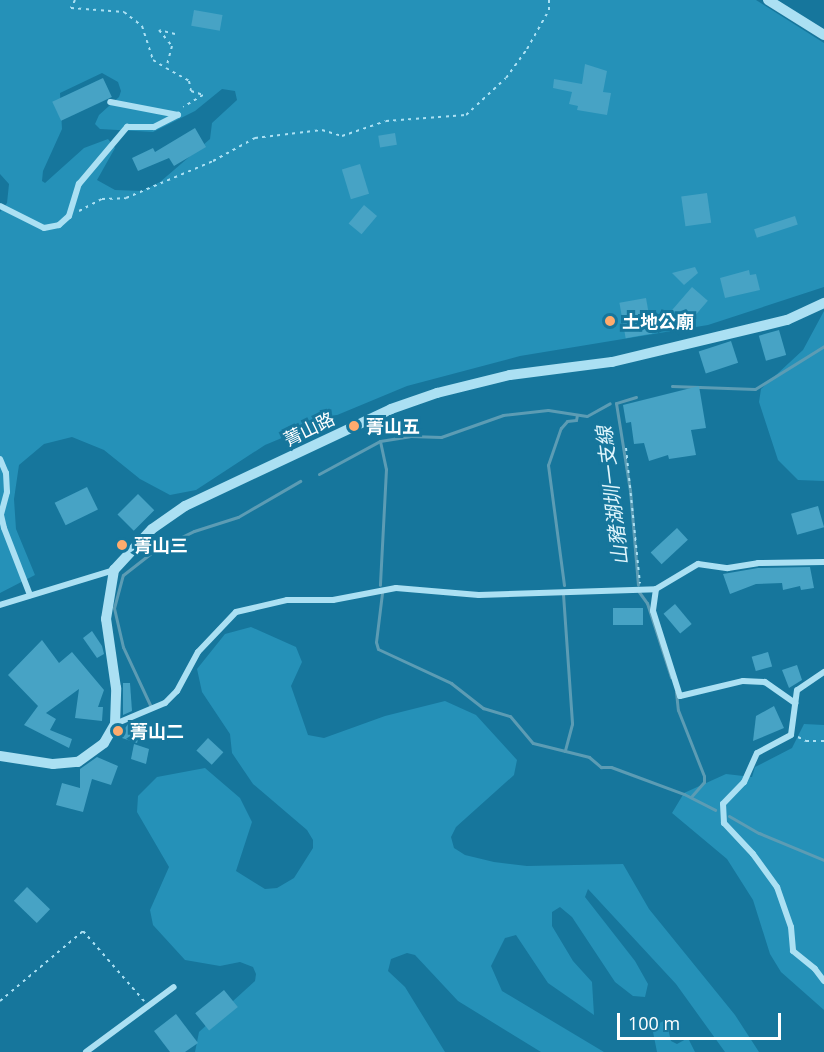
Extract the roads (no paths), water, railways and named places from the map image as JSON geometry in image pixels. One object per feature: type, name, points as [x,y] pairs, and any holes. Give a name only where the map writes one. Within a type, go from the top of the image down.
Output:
[{"type":"street","points":[[768,0],[824,35]]},
{"type":"street","points":[[0,206],[44,228],[59,225],[69,216],[79,184],[128,127],[154,126],[178,115],[110,102]]},
{"type":"street","name":"菁山路","points":[[114,570],[153,529],[185,506],[391,409],[510,375],[612,362],[787,320],[824,303]]},
{"type":"street","points":[[0,459],[6,473],[7,492],[1,515],[30,595]]},
{"type":"street","points":[[115,724],[165,703],[189,673],[198,652],[236,612],[287,600],[333,600],[396,588],[479,595],[656,589],[698,564],[728,568],[758,563],[824,562]]},
{"type":"street","points":[[0,607],[30,595],[114,570],[106,619],[116,688],[115,724],[104,743],[78,762],[53,764],[0,756]]},
{"type":"street","points":[[656,589],[653,611],[680,696],[743,681],[765,682],[795,703]]},
{"type":"street","points":[[824,672],[797,690],[792,734],[757,753],[744,782],[723,804],[724,823],[753,854],[777,887],[791,927],[793,951],[815,969],[824,981]]},
{"type":"street","points":[[86,1052],[147,1004],[174,987]]},
{"type":"waterway","points":[[672,386],[755,389],[824,346]]},
{"type":"waterway","name":"山豬湖圳一支線","points":[[636,397],[616,403],[630,490],[638,585]]},
{"type":"waterway","points":[[319,474],[380,441],[410,436],[441,437],[503,415],[548,410],[587,416],[610,403]]},
{"type":"waterway","points":[[564,585],[548,465],[561,428],[567,421],[576,420],[577,415]]},
{"type":"waterway","points":[[380,441],[386,469],[380,585]]},
{"type":"waterway","points":[[151,707],[123,647],[114,608],[123,575],[155,550],[194,531],[238,517],[300,481]]},
{"type":"waterway","points":[[639,592],[647,603],[671,677]]},
{"type":"waterway","points":[[382,593],[376,642],[378,649],[451,683],[483,708],[510,716],[533,743],[589,757],[601,767],[611,767],[684,794],[715,810]]},
{"type":"waterway","points":[[563,594],[572,724],[565,751]]},
{"type":"waterway","points":[[676,692],[678,710],[704,776],[704,782],[691,797]]},
{"type":"waterway","points":[[729,816],[759,833],[824,860]]},
{"type":"place","name":"土地公廟","points":[[610,321]]},
{"type":"place","name":"菁山五","points":[[354,426]]},
{"type":"place","name":"菁山三","points":[[122,545]]},
{"type":"place","name":"菁山二","points":[[118,731]]}]
